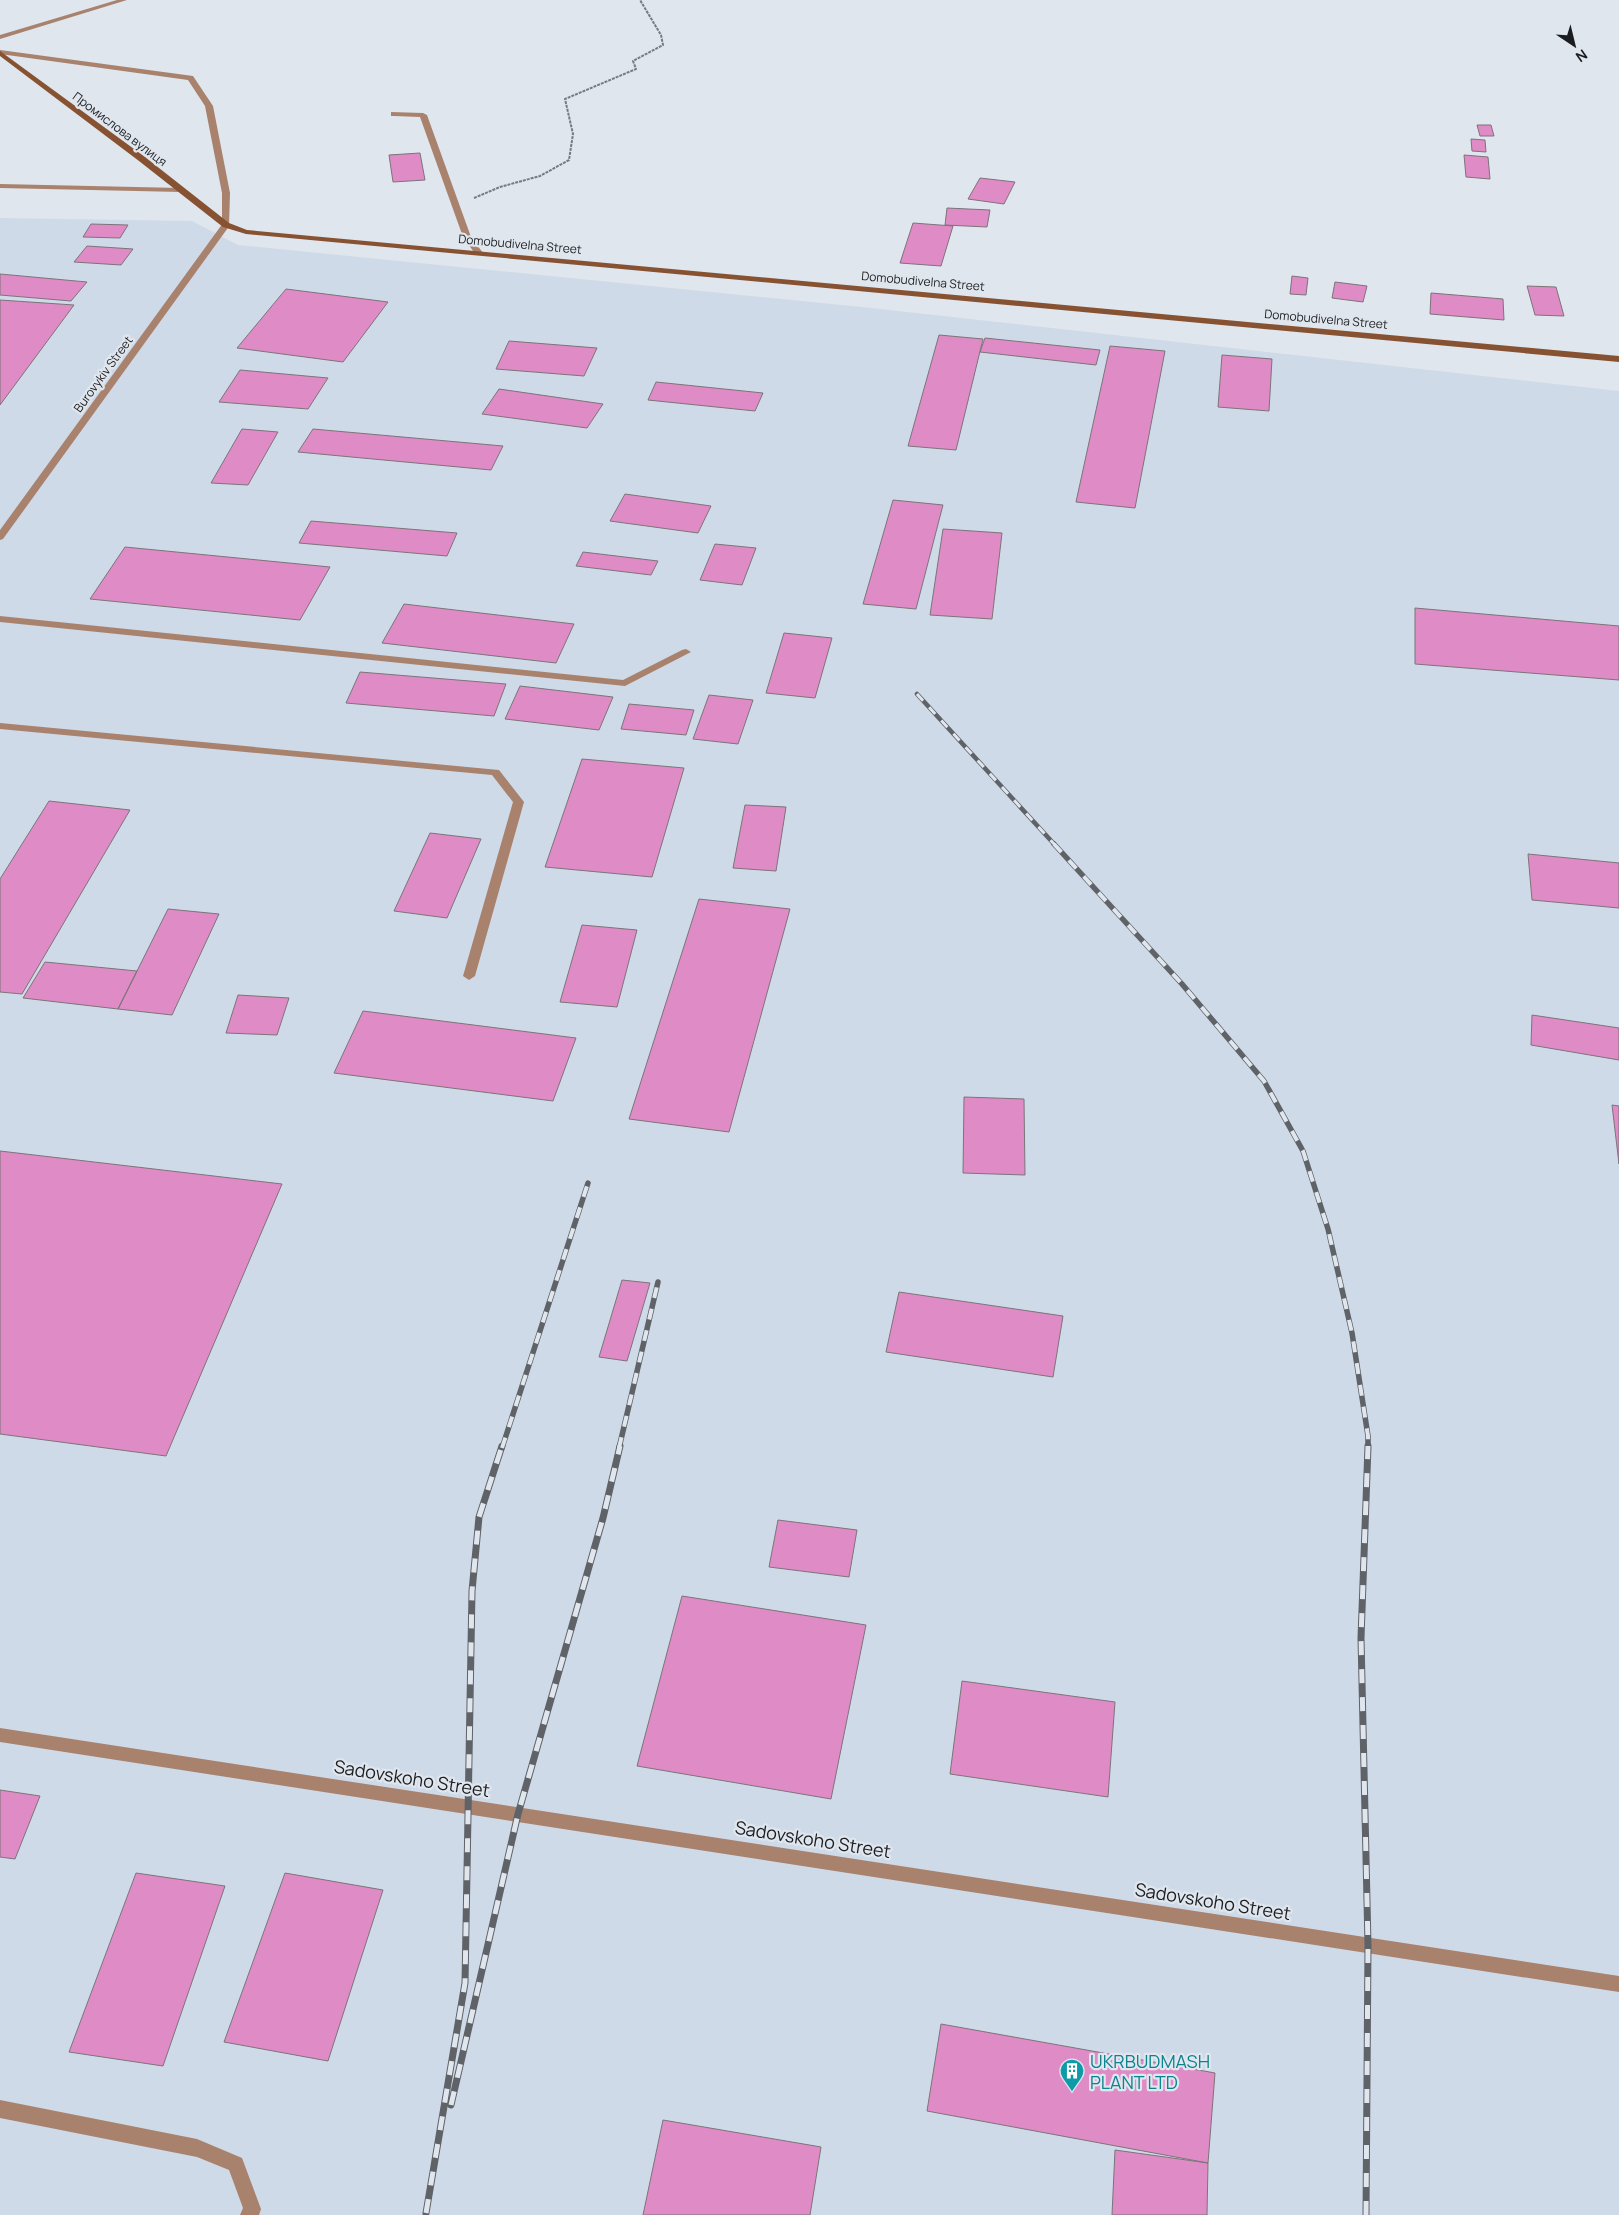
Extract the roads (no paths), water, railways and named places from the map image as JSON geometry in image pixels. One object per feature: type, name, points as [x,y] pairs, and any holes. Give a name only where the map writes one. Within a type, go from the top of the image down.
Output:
[{"type":"street","points":[[0,37],[124,0]]},
{"type":"street","points":[[0,52],[190,78],[209,106],[226,193],[226,225]]},
{"type":"street","name":"Промислова вулиця","points":[[0,52],[226,225]]},
{"type":"street","points":[[394,114],[423,115],[467,237],[479,253]]},
{"type":"street","points":[[0,186],[181,190]]},
{"type":"street","name":"Domobudivelna Street","points":[[226,225],[246,232],[279,236],[1619,358]]},
{"type":"street","name":"Burovykiv Street","points":[[0,536],[226,225]]},
{"type":"street","points":[[0,619],[625,683],[686,652]]},
{"type":"street","points":[[0,726],[495,772],[518,802],[469,976]]},
{"type":"street","name":"Sadovskoho Street","points":[[0,1735],[1619,1984]]},
{"type":"street","points":[[0,2109],[197,2148],[236,2164],[252,2208],[250,2215]]},
{"type":"railway","points":[[917,694],[1055,845]]},
{"type":"railway","points":[[1054,844],[1182,984],[1264,1081],[1303,1151],[1328,1229],[1352,1333],[1368,1446]]},
{"type":"railway","points":[[502,1448],[588,1183]]},
{"type":"railway","points":[[619,1448],[658,1282]]},
{"type":"railway","points":[[426,2213],[465,1983],[472,1591],[479,1517],[502,1446]]},
{"type":"railway","points":[[451,2105],[518,1814],[603,1518],[620,1446]]},
{"type":"railway","points":[[1366,2215],[1368,1945],[1361,1638],[1368,1446]]},
{"type":"place","name":"UKRBUDMASH PLANT LTD","points":[[1072,2092]]}]
